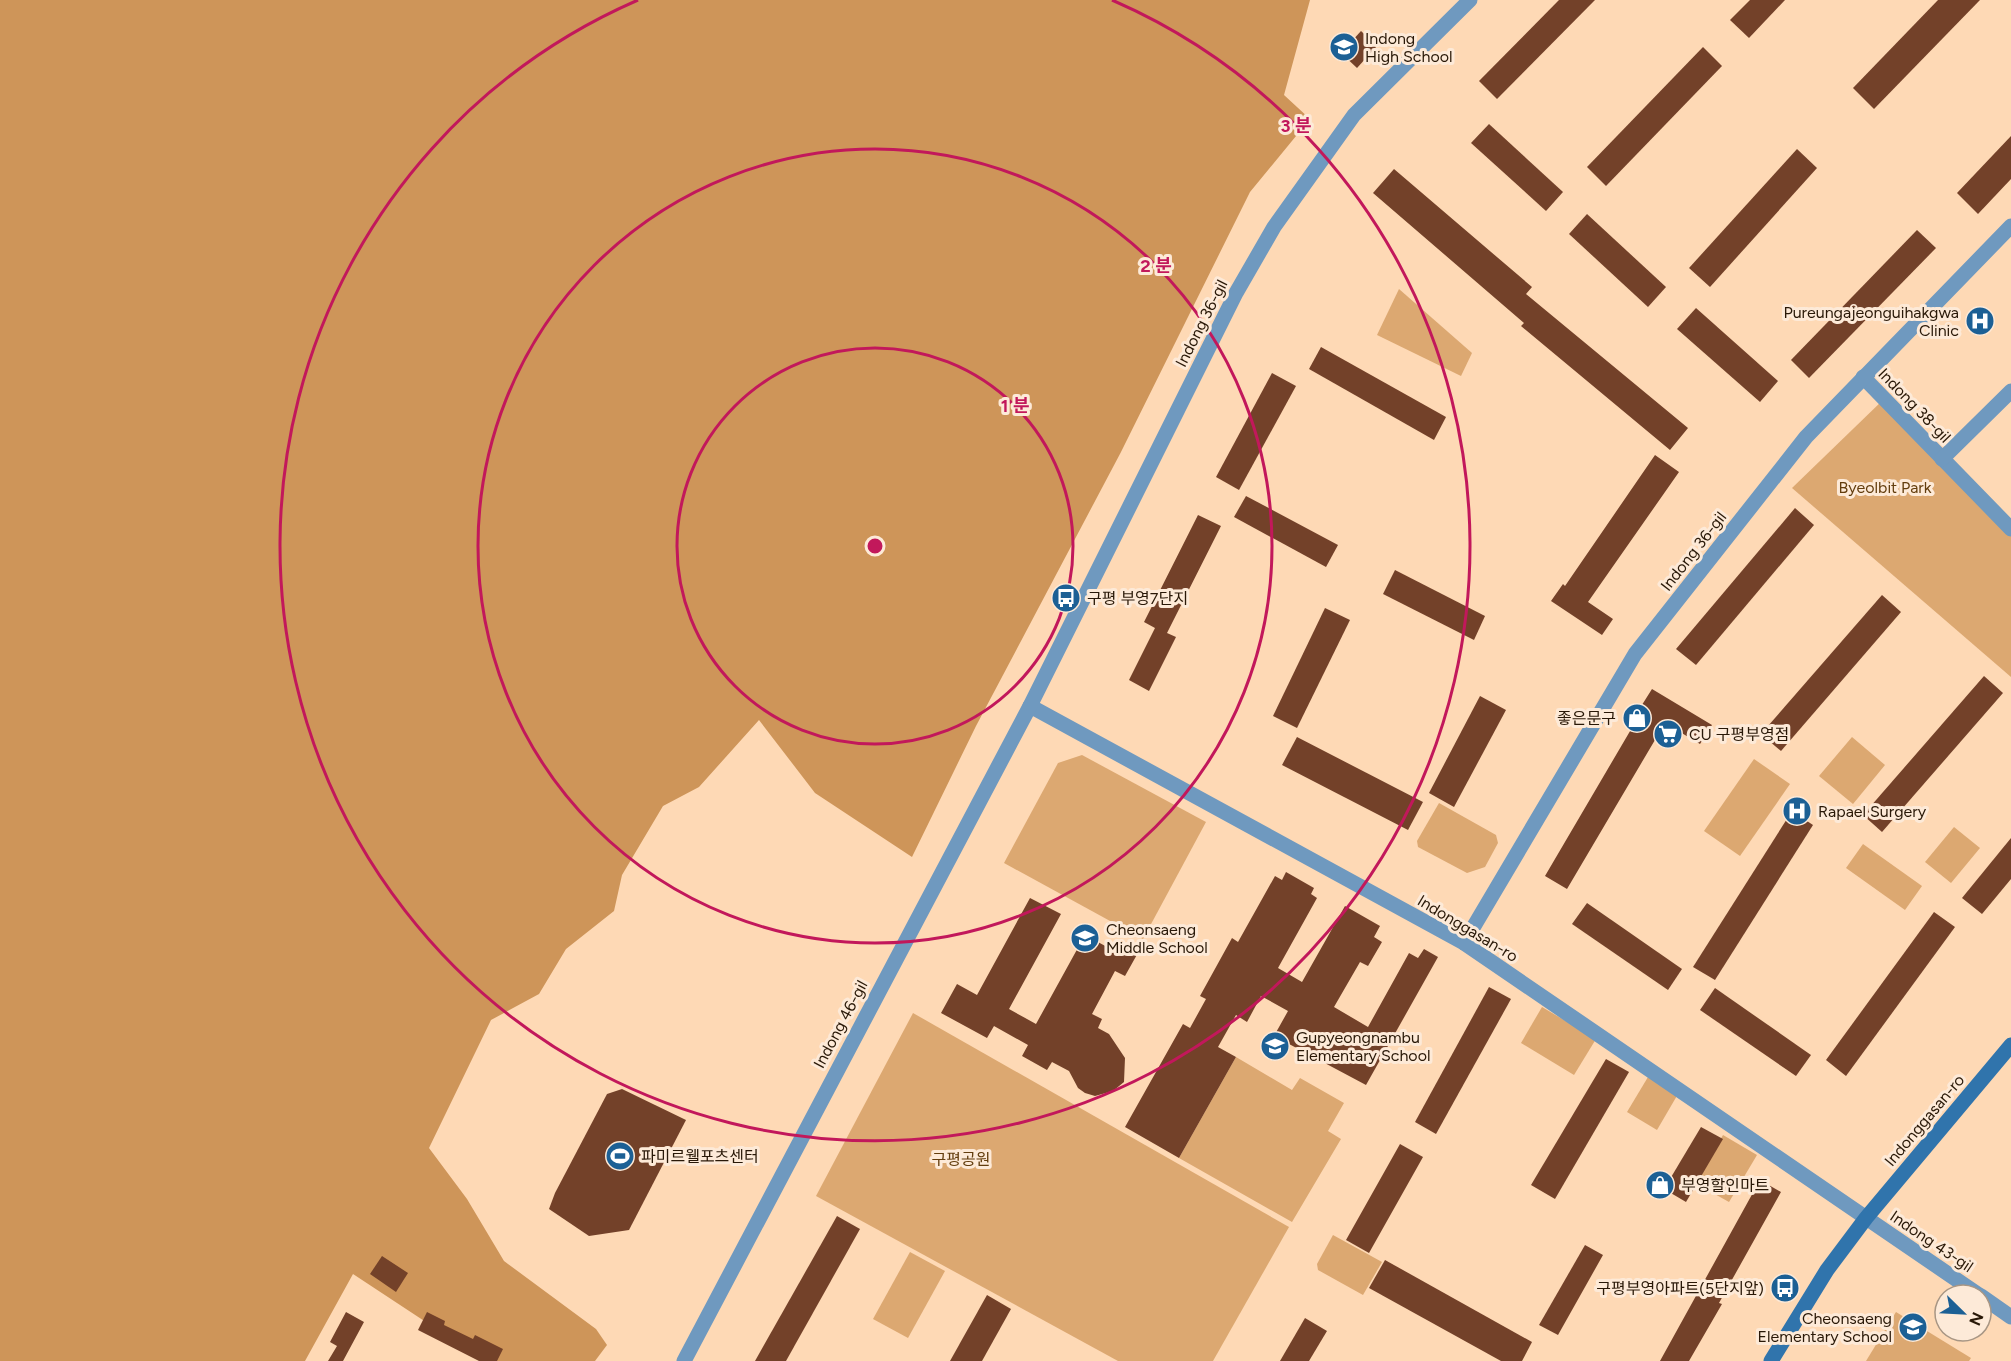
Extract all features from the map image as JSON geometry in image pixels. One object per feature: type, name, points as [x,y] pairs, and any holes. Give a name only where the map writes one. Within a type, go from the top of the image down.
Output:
[{"type":"main road","name":"Indonggasan-ro","points":[[1771,1361],[1827,1270],[1866,1218],[2011,1045]]},
{"type":"street","name":"Indong 36-gil","points":[[1030,706],[1199,365],[1274,227],[1354,115],[1470,0]]},
{"type":"street","name":"Indong 36-gil","points":[[1464,943],[1635,654],[1788,458],[1863,377],[2011,226]]},
{"type":"street","name":"Indong 38-gil","points":[[1863,377],[2011,529]]},
{"type":"street","name":"Indong 38-gil","points":[[1942,459],[2011,392]]},
{"type":"street","name":"Indonggasan-ro","points":[[1030,706],[1464,943],[1866,1218]]},
{"type":"street","name":"Indong 46-gil","points":[[684,1361],[1030,706]]},
{"type":"street","name":"Indong 43-gil","points":[[1866,1218],[1961,1283]]},
{"type":"street","name":"Indong 43-gil","points":[[1993,1305],[2011,1317]]},
{"type":"green space","points":[[1399,289],[1472,353],[1461,376],[1377,335]]},
{"type":"green space","name":"Byeolbit Park","points":[[1884,399],[2011,523],[2011,677],[1792,488]]},
{"type":"green space","points":[[1852,737],[1885,765],[1853,804],[1819,776]]},
{"type":"green space","points":[[1082,755],[1206,822],[1143,939],[1004,863],[1058,763]]},
{"type":"green space","points":[[1754,759],[1790,784],[1740,856],[1704,831]]},
{"type":"green space","points":[[1439,803],[1496,835],[1498,843],[1485,867],[1467,873],[1418,847],[1417,841]]},
{"type":"green space","points":[[1954,827],[1980,848],[1951,883],[1925,862]]},
{"type":"green space","points":[[1863,844],[1922,886],[1905,910],[1846,868]]},
{"type":"green space","points":[[1542,1007],[1596,1039],[1574,1075],[1521,1043]]},
{"type":"green space","name":"구평공원","points":[[913,1013],[1289,1227],[1213,1361],[1118,1361],[816,1196]]},
{"type":"green space","points":[[1236,1057],[1292,1090],[1300,1078],[1344,1103],[1328,1131],[1341,1139],[1292,1222],[1179,1158]]},
{"type":"green space","points":[[1648,1077],[1678,1094],[1657,1130],[1627,1112]]},
{"type":"green space","points":[[1723,1135],[1757,1155],[1729,1202],[1695,1183]]},
{"type":"green space","points":[[1333,1235],[1382,1262],[1363,1295],[1318,1270],[1317,1264]]},
{"type":"green space","points":[[910,1252],[945,1271],[908,1338],[873,1319]]},
{"type":"green space","points":[[1896,1312],[1933,1335],[1933,1343],[1947,1343],[1971,1358],[1969,1361],[1866,1361]]},
{"type":"shaded area","points":[[0,0],[1310,0],[1284,95],[1310,119],[1250,192],[1121,452],[976,726],[912,857],[815,793],[759,720],[699,787],[663,806],[622,875],[614,911],[566,949],[539,994],[491,1020],[429,1148],[467,1199],[504,1261],[596,1329],[607,1345],[595,1361],[485,1361],[353,1274],[305,1361],[0,1361]]},
{"type":"building","points":[[1559,0],[1595,0],[1497,99],[1479,81]]},
{"type":"building","points":[[1750,0],[1785,0],[1749,38],[1730,20]]},
{"type":"building","points":[[1938,0],[1980,0],[1874,109],[1853,88]]},
{"type":"building","points":[[1361,31],[1377,46],[1357,68],[1341,53]]},
{"type":"building","points":[[1703,47],[1722,66],[1606,186],[1587,167]]},
{"type":"building","points":[[1489,124],[1563,192],[1546,211],[1471,143]]},
{"type":"building","points":[[2011,136],[2011,179],[1978,214],[1957,193]]},
{"type":"building","points":[[1797,149],[1817,168],[1710,287],[1689,268]]},
{"type":"building","points":[[1394,169],[1532,287],[1526,294],[1688,428],[1670,450],[1521,326],[1524,323],[1373,193]]},
{"type":"building","points":[[1587,214],[1666,287],[1648,307],[1569,234]]},
{"type":"building","points":[[1917,230],[1936,248],[1809,378],[1791,360]]},
{"type":"building","points":[[1696,308],[1778,381],[1760,402],[1677,329]]},
{"type":"building","points":[[1321,347],[1446,417],[1434,440],[1309,369]]},
{"type":"building","points":[[1272,373],[1296,386],[1239,490],[1216,477]]},
{"type":"building","points":[[1655,455],[1679,472],[1588,602],[1613,619],[1602,635],[1551,601],[1563,584],[1565,586]]},
{"type":"building","points":[[1246,496],[1338,545],[1326,567],[1234,517]]},
{"type":"building","points":[[1795,508],[1814,525],[1696,665],[1676,649]]},
{"type":"building","points":[[1198,515],[1221,526],[1167,633],[1176,637],[1149,691],[1129,680],[1155,628],[1144,622]]},
{"type":"building","points":[[1395,570],[1485,616],[1474,640],[1383,594]]},
{"type":"building","points":[[1882,595],[1901,612],[1781,751],[1761,734]]},
{"type":"building","points":[[1325,608],[1350,620],[1297,728],[1273,716]]},
{"type":"building","points":[[1984,676],[2003,693],[1882,832],[1863,815]]},
{"type":"building","points":[[1652,689],[1712,725],[1700,744],[1665,723],[1567,889],[1545,876],[1643,709],[1640,708]]},
{"type":"building","points":[[1480,696],[1506,710],[1454,807],[1429,793]]},
{"type":"building","points":[[1297,737],[1423,802],[1408,830],[1282,765]]},
{"type":"building","points":[[1792,811],[1813,825],[1715,980],[1693,967]]},
{"type":"building","points":[[2011,838],[2011,879],[1982,914],[1962,898]]},
{"type":"building","points":[[1286,872],[1314,888],[1311,894],[1317,898],[1278,968],[1302,982],[1345,906],[1380,926],[1374,937],[1382,942],[1368,966],[1360,962],[1334,1007],[1368,1027],[1409,953],[1418,958],[1424,949],[1438,957],[1366,1085],[1274,1036],[1288,1011],[1261,996],[1247,1022],[1236,1015],[1218,1047],[1236,1057],[1179,1158],[1125,1127],[1183,1024],[1190,1028],[1206,999],[1200,996],[1232,938],[1238,942],[1275,876],[1282,880]]},
{"type":"building","points":[[1030,898],[1061,914],[1009,1009],[1036,1024],[1085,935],[1120,954],[1125,944],[1139,951],[1125,976],[1115,971],[1092,1014],[1102,1019],[1098,1028],[1109,1034],[1125,1058],[1124,1082],[1113,1091],[1095,1096],[1085,1093],[1078,1088],[1069,1071],[1052,1062],[1047,1070],[1022,1056],[1028,1045],[994,1026],[987,1038],[941,1013],[957,984],[977,995]]},
{"type":"building","points":[[1587,903],[1682,969],[1668,990],[1572,924]]},
{"type":"building","points":[[1934,912],[1955,927],[1846,1076],[1826,1060]]},
{"type":"building","points":[[1489,987],[1511,999],[1436,1134],[1415,1122]]},
{"type":"building","points":[[1715,988],[1811,1055],[1796,1076],[1700,1010]]},
{"type":"building","points":[[1606,1059],[1629,1072],[1555,1199],[1531,1185]]},
{"type":"building","name":"파미르웰포츠센터","points":[[622,1089],[686,1120],[629,1230],[589,1236],[549,1209],[555,1193],[607,1094]]},
{"type":"building","points":[[1701,1127],[1723,1139],[1686,1202],[1664,1189]]},
{"type":"building","points":[[1400,1144],[1423,1157],[1369,1253],[1346,1240]]},
{"type":"building","points":[[1760,1180],[1781,1192],[1719,1303],[1722,1304],[1689,1361],[1660,1361]]},
{"type":"building","points":[[837,1216],[860,1229],[786,1361],[755,1361]]},
{"type":"building","points":[[1585,1245],[1603,1255],[1558,1335],[1539,1325]]},
{"type":"building","points":[[382,1256],[408,1273],[396,1292],[370,1274]]},
{"type":"building","points":[[1385,1260],[1532,1342],[1522,1361],[1501,1361],[1369,1288]]},
{"type":"building","points":[[987,1295],[1011,1309],[982,1361],[950,1361]]},
{"type":"building","points":[[346,1312],[364,1322],[343,1361],[328,1361],[337,1346],[330,1342]]},
{"type":"building","points":[[427,1312],[445,1321],[444,1325],[473,1339],[475,1335],[503,1349],[497,1361],[479,1361],[418,1330]]},
{"type":"building","points":[[1305,1318],[1327,1331],[1309,1361],[1280,1361]]},
{"type":"place","name":"Indong High School","points":[[1344,47]]},
{"type":"place","name":"Pureungajeonguihakgwa Clinic","points":[[1980,321]]},
{"type":"place","name":"구평 부영7단지","points":[[1066,598]]},
{"type":"place","name":"좋은문구","points":[[1637,718]]},
{"type":"place","name":"CU 구평부영점","points":[[1668,734]]},
{"type":"place","name":"Rapael Surgery","points":[[1797,811]]},
{"type":"place","name":"Cheonsaeng Middle School","points":[[1085,938]]},
{"type":"place","name":"Gupyeongnambu Elementary School","points":[[1275,1046]]},
{"type":"place","name":"파미르웰포츠센터","points":[[620,1156]]},
{"type":"place","name":"부영할인마트","points":[[1660,1185]]},
{"type":"place","name":"구평부영아파트(5단지앞)","points":[[1785,1288]]},
{"type":"place","name":"Cheonsaeng Elementary School","points":[[1913,1327]]}]
